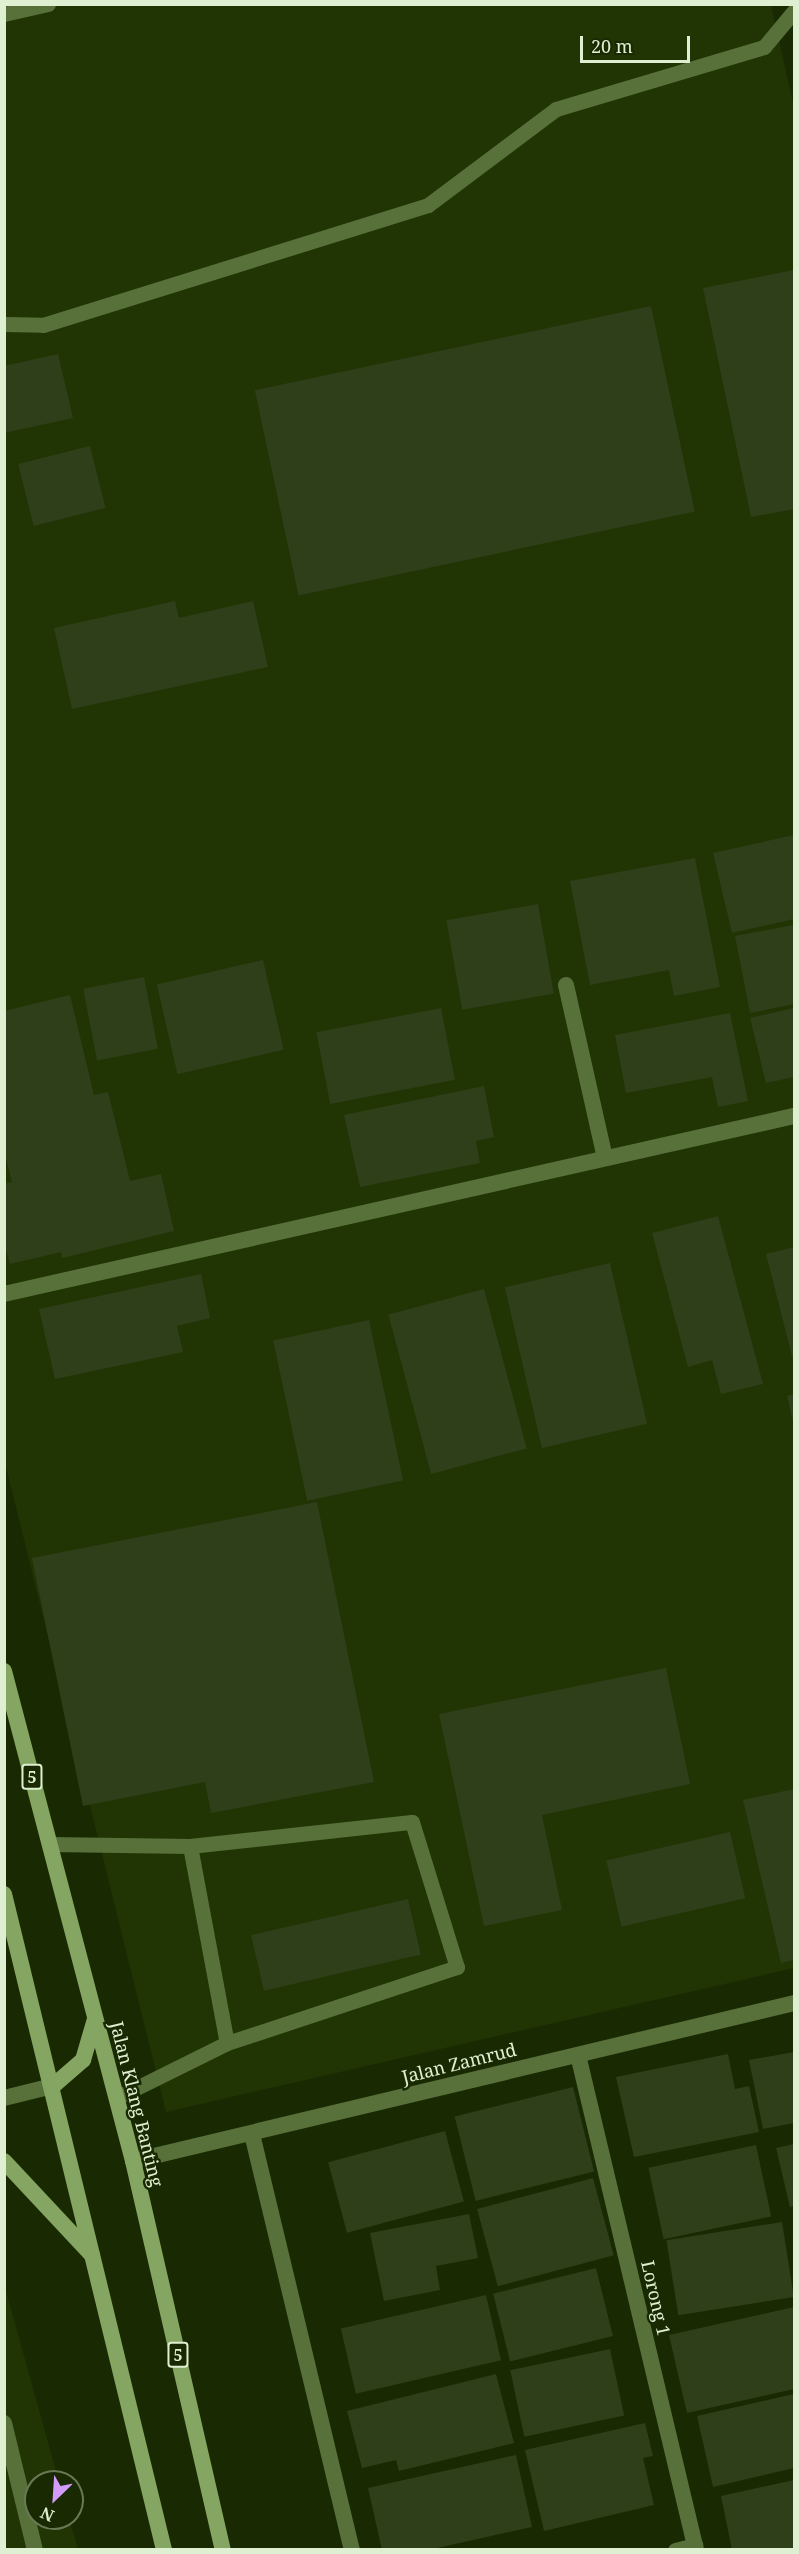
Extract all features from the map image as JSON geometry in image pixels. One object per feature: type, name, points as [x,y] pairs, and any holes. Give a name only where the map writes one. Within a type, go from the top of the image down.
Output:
[{"type":"highway","name":"Jalan Klang Banting","points":[[4,1671],[133,2161],[223,2550]]},
{"type":"highway","points":[[4,1894],[53,2086],[165,2550]]},
{"type":"highway","points":[[53,2086],[83,2060],[95,2019]]},
{"type":"highway","points":[[4,2161],[93,2256]]},
{"type":"street","points":[[566,985],[605,1158]]},
{"type":"street","points":[[4,1294],[795,1116]]},
{"type":"street","name":"Jalan Zamrud","points":[[133,2161],[795,2003]]},
{"type":"street","name":"Lorong 1","points":[[578,2055],[695,2547]]},
{"type":"street","points":[[4,2098],[53,2086]]},
{"type":"street","points":[[252,2134],[352,2550]]},
{"type":"street","points":[[4,2423],[35,2550]]},
{"type":"lane","points":[[4,14],[48,4]]},
{"type":"lane","points":[[4,324],[43,325],[428,205],[556,109],[764,47],[795,10],[793,4]]},
{"type":"lane","points":[[49,1844],[190,1846],[412,1822],[457,1967],[227,2043],[116,2098]]},
{"type":"lane","points":[[190,1846],[227,2043]]},
{"type":"lane","points":[[675,2550],[695,2547]]},
{"type":"shaded area","points":[[4,5],[771,5],[794,107],[794,1968],[166,2112],[5,1463]]},
{"type":"shaded area","points":[[4,2284],[56,2470],[24,2470],[24,2530],[72,2530],[78,2549],[5,2549]]},
{"type":"building","points":[[794,270],[794,509],[751,517],[703,288]]},
{"type":"building","points":[[651,306],[695,511],[299,596],[255,390]]},
{"type":"building","points":[[58,354],[73,418],[4,433],[4,366]]},
{"type":"building","points":[[90,446],[105,508],[34,526],[18,464]]},
{"type":"building","points":[[175,601],[179,618],[253,601],[268,667],[72,709],[54,628]]},
{"type":"building","points":[[794,835],[794,919],[732,933],[713,853]]},
{"type":"building","points":[[695,858],[720,987],[674,996],[669,970],[590,985],[570,881]]},
{"type":"building","points":[[538,904],[554,994],[462,1010],[446,920]]},
{"type":"building","points":[[794,925],[794,1004],[750,1013],[735,936]]},
{"type":"building","points":[[263,960],[284,1050],[177,1074],[157,985]]},
{"type":"building","points":[[144,977],[158,1049],[97,1060],[83,989]]},
{"type":"building","points":[[70,995],[94,1095],[108,1092],[130,1181],[161,1174],[174,1231],[62,1258],[61,1252],[10,1264],[4,1242],[4,1184],[12,1182],[4,1150],[4,1011]]},
{"type":"building","points":[[441,1008],[455,1080],[330,1104],[316,1032]]},
{"type":"building","points":[[794,1008],[794,1077],[766,1083],[750,1018]]},
{"type":"building","points":[[730,1013],[748,1101],[718,1107],[712,1077],[626,1093],[615,1035]]},
{"type":"building","points":[[484,1086],[494,1137],[476,1141],[480,1163],[360,1187],[344,1115]]},
{"type":"building","points":[[718,1216],[763,1384],[721,1394],[712,1360],[688,1367],[652,1233]]},
{"type":"building","points":[[794,1247],[794,1364],[766,1254]]},
{"type":"building","points":[[610,1263],[647,1424],[542,1448],[505,1287]]},
{"type":"building","points":[[201,1274],[210,1318],[177,1326],[183,1352],[55,1379],[39,1309]]},
{"type":"building","points":[[484,1289],[527,1448],[431,1474],[388,1315]]},
{"type":"building","points":[[369,1320],[403,1480],[307,1501],[273,1340]]},
{"type":"building","points":[[794,1394],[794,1425],[787,1396]]},
{"type":"building","points":[[317,1502],[374,1782],[211,1813],[205,1782],[83,1806],[32,1558]]},
{"type":"building","points":[[666,1668],[690,1784],[542,1815],[562,1910],[484,1926],[439,1714]]},
{"type":"building","points":[[794,1789],[794,1960],[781,1963],[743,1800]]},
{"type":"building","points":[[730,1832],[745,1898],[622,1927],[606,1861]]},
{"type":"building","points":[[408,1899],[421,1955],[264,1991],[251,1935]]},
{"type":"building","points":[[794,2052],[794,2123],[763,2129],[749,2060]]},
{"type":"building","points":[[728,2054],[735,2089],[749,2086],[759,2132],[634,2157],[616,2077]]},
{"type":"building","points":[[573,2087],[594,2171],[476,2201],[455,2117]]},
{"type":"building","points":[[445,2131],[464,2202],[347,2233],[328,2162]]},
{"type":"building","points":[[794,2144],[794,2206],[790,2207],[776,2148]]},
{"type":"building","points":[[756,2145],[771,2216],[664,2239],[648,2168]]},
{"type":"building","points":[[593,2178],[614,2255],[498,2286],[477,2209]]},
{"type":"building","points":[[469,2214],[478,2258],[436,2266],[440,2290],[384,2301],[370,2233]]},
{"type":"building","points":[[782,2222],[794,2297],[678,2315],[666,2240]]},
{"type":"building","points":[[596,2268],[613,2336],[510,2362],[493,2294]]},
{"type":"building","points":[[486,2295],[501,2360],[356,2394],[341,2329]]},
{"type":"building","points":[[794,2307],[794,2389],[687,2413],[669,2335]]},
{"type":"building","points":[[610,2349],[624,2416],[524,2437],[510,2370]]},
{"type":"building","points":[[496,2374],[514,2443],[399,2471],[396,2460],[362,2468],[347,2411]]},
{"type":"building","points":[[794,2394],[794,2468],[713,2487],[697,2416]]},
{"type":"building","points":[[645,2423],[653,2456],[643,2458],[654,2505],[544,2531],[525,2450]]},
{"type":"building","points":[[516,2455],[532,2527],[428,2550],[382,2550],[368,2488]]},
{"type":"building","points":[[794,2480],[794,2548],[732,2550],[721,2496]]}]
